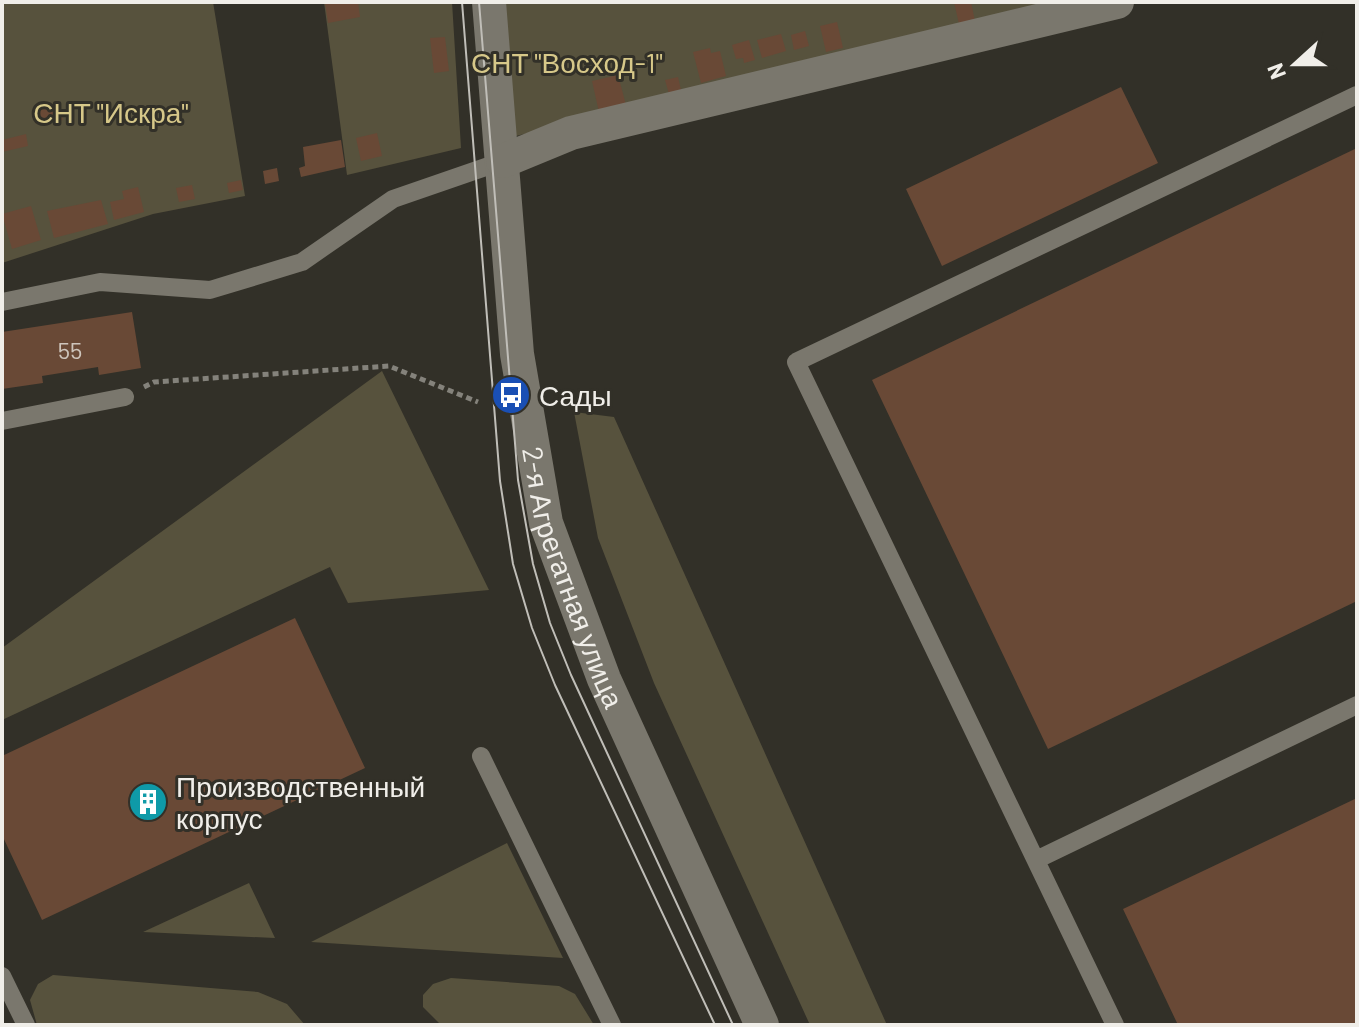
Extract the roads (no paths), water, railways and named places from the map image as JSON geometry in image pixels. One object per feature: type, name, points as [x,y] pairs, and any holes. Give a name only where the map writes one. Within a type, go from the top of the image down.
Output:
[{"type":"street","name":"2-я Агрегатная улица","points":[[489,2],[517,354],[546,523],[604,679],[762,1025]]},
{"type":"street","points":[[503,161],[571,133],[1117,2]]},
{"type":"lane","points":[[1115,1025],[796,362],[1357,95]]},
{"type":"lane","points":[[2,302],[100,282],[210,290],[302,262],[393,199],[503,161]]},
{"type":"lane","points":[[2,421],[125,397]]},
{"type":"lane","points":[[1036,860],[1357,705]]},
{"type":"lane","points":[[481,756],[608,1018]]},
{"type":"lane","points":[[2,976],[26,1025]]},
{"type":"tram line","points":[[462,2],[500,481],[513,564],[532,628],[555,685],[715,1025]]},
{"type":"tram line","points":[[479,2],[518,480],[533,564],[550,623],[571,675],[733,1025]]},
{"type":"place","name":"Сады","points":[[511,395]]},
{"type":"place","name":"Производственный корпус","points":[[148,802]]},
{"type":"park label","name":"СНТ \"Восход-1\"","points":[[567,62]]},
{"type":"park label","name":"СНТ \"Искра\"","points":[[111,112]]}]
